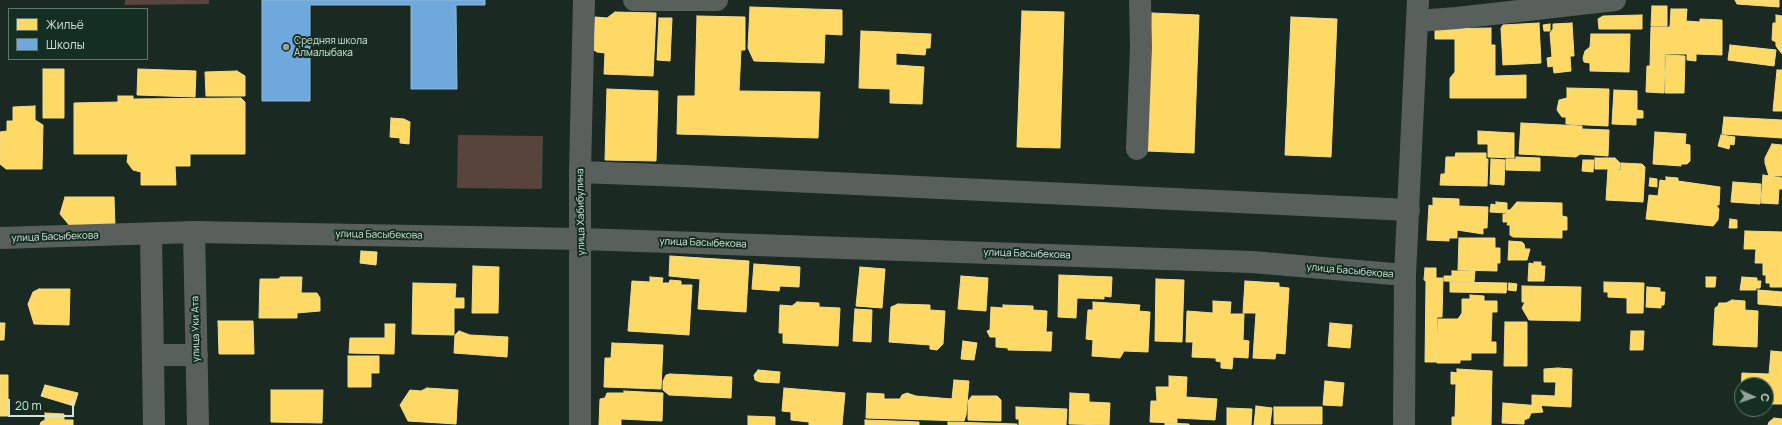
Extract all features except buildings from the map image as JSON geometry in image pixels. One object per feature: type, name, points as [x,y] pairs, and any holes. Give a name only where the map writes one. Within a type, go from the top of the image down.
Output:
[{"type":"street","name":"улица Хабибулина","points":[[580,425],[580,172],[584,0]]},
{"type":"street","points":[[634,0],[717,0]]},
{"type":"street","points":[[1137,149],[1141,47],[1140,0]]},
{"type":"street","points":[[1404,425],[1405,275],[1417,10],[1457,18],[1615,0]]},
{"type":"street","points":[[580,172],[1409,210]]},
{"type":"street","name":"улица Басыбекова","points":[[0,238],[194,232],[581,239],[1252,262],[1405,275]]},
{"type":"street","name":"улица Уки Ата","points":[[194,232],[198,425]]},
{"type":"street","points":[[150,234],[154,425]]},
{"type":"street","points":[[153,355],[197,355]]},
{"type":"shaded area","points":[[125,0],[209,0],[209,4],[125,5]]},
{"type":"shaded area","points":[[458,135],[543,136],[542,189],[457,188]]},
{"type":"place","name":"Средняя школа Алмалыбака","points":[[286,47]]}]
